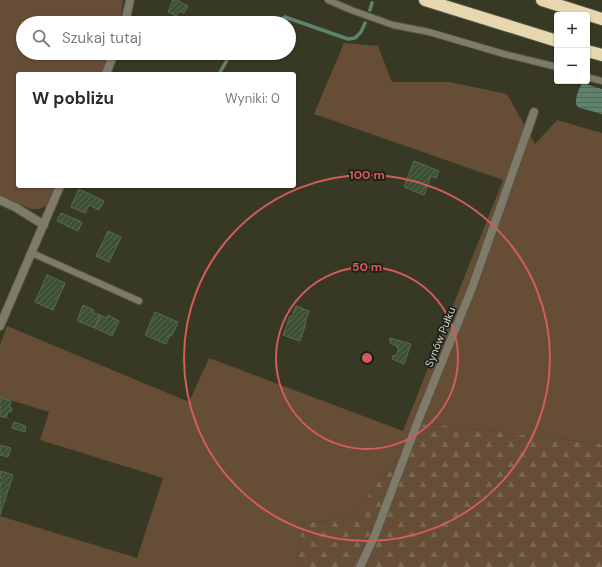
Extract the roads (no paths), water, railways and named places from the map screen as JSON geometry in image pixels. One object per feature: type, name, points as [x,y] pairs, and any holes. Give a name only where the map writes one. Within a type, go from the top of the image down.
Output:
[{"type":"highway","points":[[425,0],[554,40]]},
{"type":"highway","points":[[542,0],[602,19]]},
{"type":"highway","points":[[590,51],[602,55]]},
{"type":"street","points":[[127,16],[130,0]]},
{"type":"street","points":[[107,72],[111,60]]},
{"type":"street","name":"Synów Pułku","points":[[360,567],[375,535],[418,421],[472,288],[534,112]]},
{"type":"street","points":[[0,326],[59,188]]},
{"type":"street","points":[[0,200],[15,207],[44,225]]},
{"type":"lane","points":[[328,0],[393,25],[429,32],[504,54],[554,66]]},
{"type":"lane","points":[[590,78],[602,81]]},
{"type":"lane","points":[[32,253],[139,301]]},
{"type":"waterway","points":[[370,10],[372,3]]},
{"type":"waterway","points":[[296,21],[348,39],[355,38],[361,32],[365,23]]},
{"type":"waterway","points":[[220,72],[227,60]]}]
